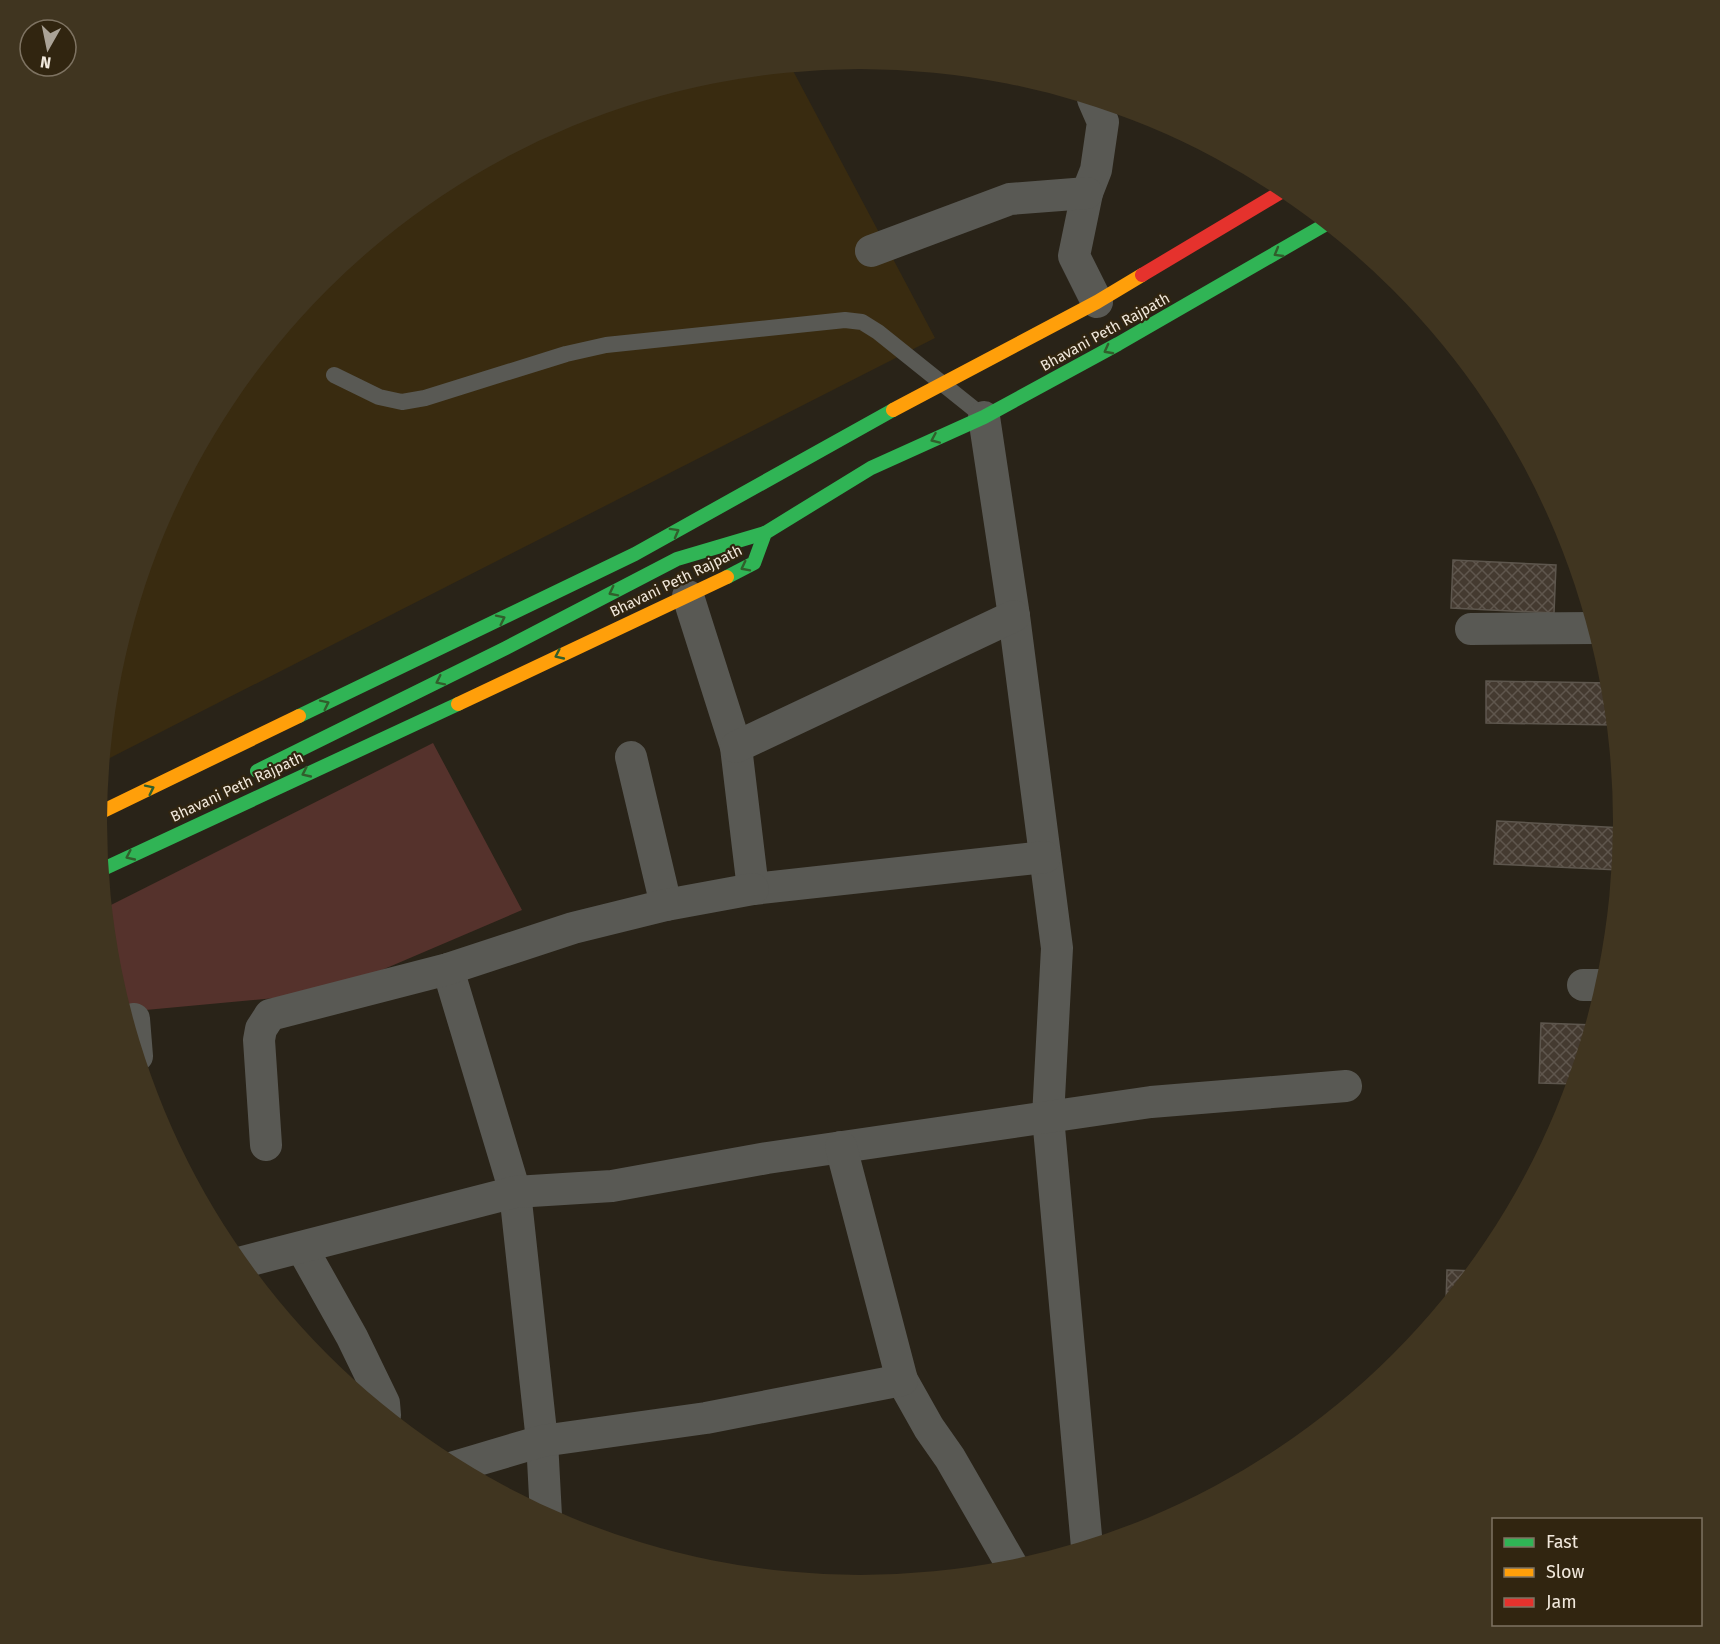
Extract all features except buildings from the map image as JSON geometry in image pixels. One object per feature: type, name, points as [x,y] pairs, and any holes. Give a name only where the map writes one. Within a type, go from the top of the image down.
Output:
[{"type":"main road","points":[[108,809],[635,554],[942,383],[1097,302],[1276,195]]},
{"type":"main road","name":"Bhavani Peth Rajpath","points":[[109,866],[754,563],[765,533],[871,468],[984,417],[1118,344],[1321,227]]},
{"type":"main road","points":[[241,779],[506,648],[677,560],[765,533]]},
{"type":"street","points":[[1097,107],[1103,122],[1096,170],[1087,194],[1074,256],[1097,302]]},
{"type":"street","points":[[871,251],[1010,199],[1087,194]]},
{"type":"street","points":[[984,417],[1014,616],[1057,948],[1048,1117],[1086,1540]]},
{"type":"street","points":[[688,596],[736,747],[753,889]]},
{"type":"street","points":[[736,747],[1014,616]]},
{"type":"street","points":[[1471,629],[1587,628]]},
{"type":"street","points":[[631,757],[666,905]]},
{"type":"street","points":[[266,1144],[259,1040],[261,1029],[270,1015],[448,969],[573,928],[666,905],[753,889],[1045,857]]},
{"type":"street","points":[[448,969],[515,1192],[542,1441],[545,1506]]},
{"type":"street","points":[[249,1261],[515,1192],[612,1186],[767,1158],[1151,1102],[1346,1086]]},
{"type":"street","points":[[841,1147],[902,1380],[1009,1560]]},
{"type":"street","points":[[302,1248],[352,1337],[384,1404]]},
{"type":"street","points":[[466,1463],[542,1441],[706,1418],[902,1380]]},
{"type":"lane","points":[[334,375],[379,397],[402,402],[425,398],[566,354],[606,345],[845,320],[862,322],[878,332],[984,417]]},
{"type":"shaded area","points":[[794,72],[935,338],[110,758],[121,675],[147,580],[164,534],[185,489],[208,445],[234,404],[294,326],[364,256],[442,196],[483,170],[527,147],[572,126],[665,95],[713,83]]},
{"type":"shaded area","points":[[433,743],[522,910],[328,993],[132,1011],[121,969],[112,905]]},
{"type":"traffic: fast","points":[[727,577],[754,563],[765,533],[871,468],[984,417],[1118,344],[1321,227]]},
{"type":"traffic: fast","points":[[299,716],[635,554],[893,410]]},
{"type":"traffic: fast","points":[[257,771],[506,648],[677,559],[765,533]]},
{"type":"traffic: fast","points":[[109,866],[458,704]]},
{"type":"traffic: slow","points":[[893,410],[1097,302],[1142,275]]},
{"type":"traffic: slow","points":[[458,704],[727,577]]},
{"type":"traffic: slow","points":[[108,809],[299,716]]},
{"type":"traffic: jam","points":[[1142,275],[1276,195]]}]
